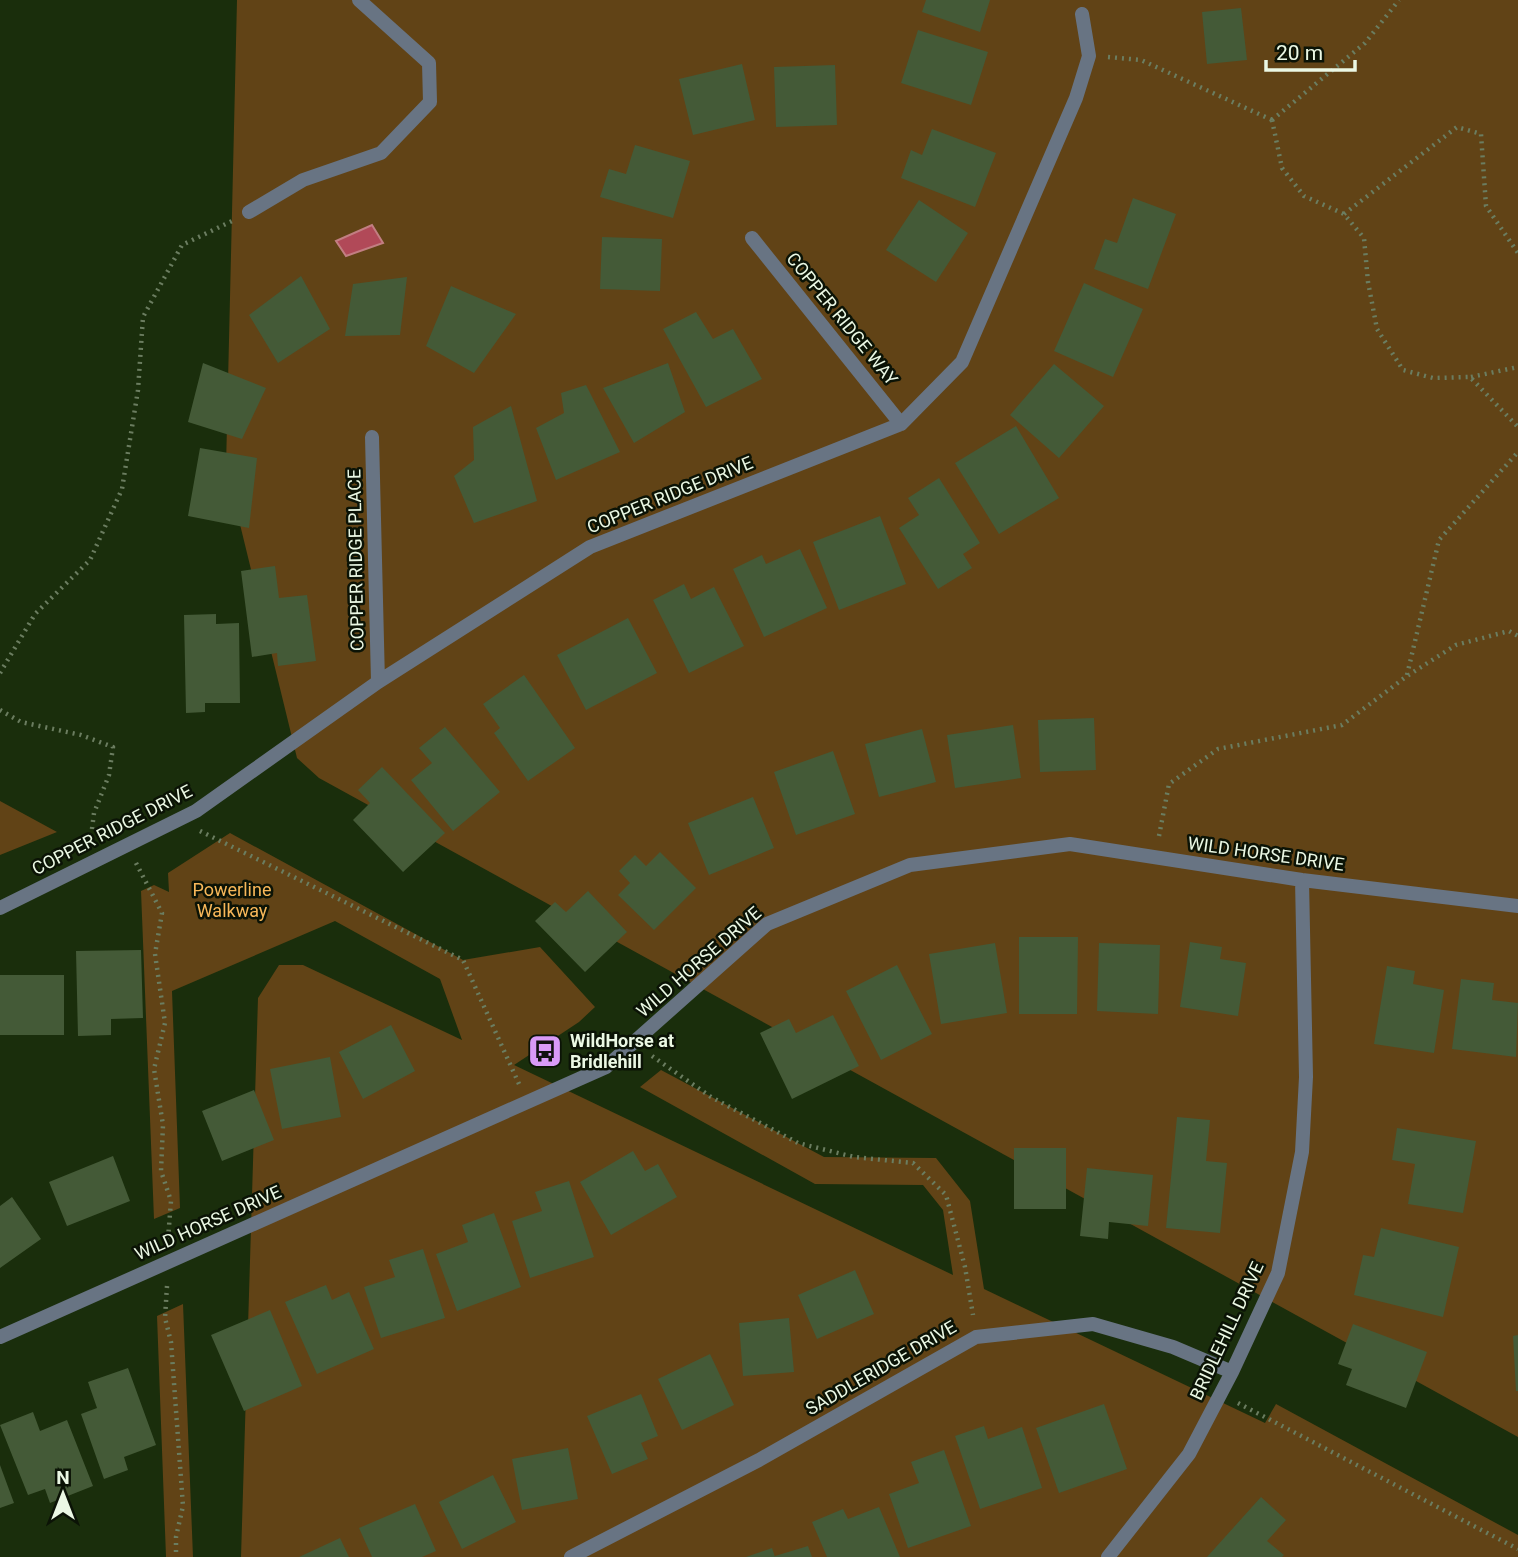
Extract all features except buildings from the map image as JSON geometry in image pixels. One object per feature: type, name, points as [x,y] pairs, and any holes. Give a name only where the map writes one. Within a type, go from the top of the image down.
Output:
[{"type":"street","points":[[249,212],[303,180],[381,153],[430,102],[429,63],[359,0]]},
{"type":"street","name":"COPPER RIDGE DRIVE","points":[[0,908],[196,811],[378,682],[590,547],[901,424],[962,362],[1076,98],[1090,56],[1082,14]]},
{"type":"street","name":"COPPER RIDGE WAY","points":[[752,238],[901,424]]},
{"type":"street","name":"COPPER RIDGE PLACE","points":[[372,437],[378,682]]},
{"type":"street","name":"WILD HORSE DRIVE","points":[[0,1337],[606,1067],[767,923],[910,865],[1070,844],[1302,880],[1518,906]]},
{"type":"street","name":"BRIDLEHILL DRIVE","points":[[1108,1557],[1189,1454],[1232,1372],[1278,1273],[1302,1153],[1306,1077],[1302,880]]},
{"type":"street","name":"SADDLERIDGE DRIVE","points":[[571,1557],[759,1460],[976,1336],[1093,1324],[1173,1346],[1232,1372]]},
{"type":"path","points":[[1272,120],[1365,43],[1399,0]]},
{"type":"path","points":[[1090,56],[1141,60],[1272,120]]},
{"type":"path","points":[[1272,120],[1282,168],[1304,196],[1344,214],[1364,238],[1368,282],[1377,330],[1403,370],[1433,378],[1470,377],[1518,367]]},
{"type":"path","points":[[1344,214],[1457,127],[1481,134],[1486,206],[1518,253]]},
{"type":"path","points":[[0,673],[35,614],[90,560],[122,489],[138,390],[143,317],[182,245],[249,212]]},
{"type":"path","points":[[1470,377],[1518,427]]},
{"type":"path","points":[[1407,676],[1439,540],[1518,452]]},
{"type":"path","points":[[1155,857],[1169,784],[1217,749],[1342,725],[1407,676],[1457,645],[1509,631],[1518,636]]},
{"type":"path","points":[[0,710],[21,722],[81,734],[113,747],[109,775],[94,813],[92,829],[127,845],[162,913],[155,954],[165,1023],[154,1069],[163,1125],[161,1171],[171,1201],[165,1318],[171,1342],[183,1506],[176,1536],[176,1557]]},
{"type":"path","points":[[177,820],[463,960],[527,1103]]},
{"type":"path","points":[[634,1043],[711,1097],[798,1143],[854,1157],[913,1163],[946,1195],[965,1267],[976,1336]]},
{"type":"path","points":[[1228,1398],[1518,1549]]},
{"type":"green space","points":[[237,0],[1518,0],[1518,1437],[319,778],[297,758],[226,467]]},
{"type":"green space","points":[[0,801],[57,832],[0,855]]},
{"type":"green space","name":"Powerline Walkway","points":[[230,833],[463,960],[540,947],[595,1007],[579,1022],[514,1065],[953,1275],[943,1210],[923,1185],[815,1184],[640,1087],[661,1070],[824,1157],[936,1158],[970,1201],[984,1289],[1265,1423],[1276,1404],[1518,1535],[1518,1557],[241,1557],[258,998],[279,965],[303,965],[462,1040],[440,979],[335,921],[172,991],[180,1208],[154,1219],[141,891],[154,885],[169,892],[168,873]]},
{"type":"green space","points":[[183,1304],[193,1557],[166,1557],[157,1316]]},
{"type":"shaded area","points":[[372,225],[383,243],[346,256],[336,241]]},
{"type":"place","name":"WildHorse at Bridlehill","points":[[545,1051]]}]
